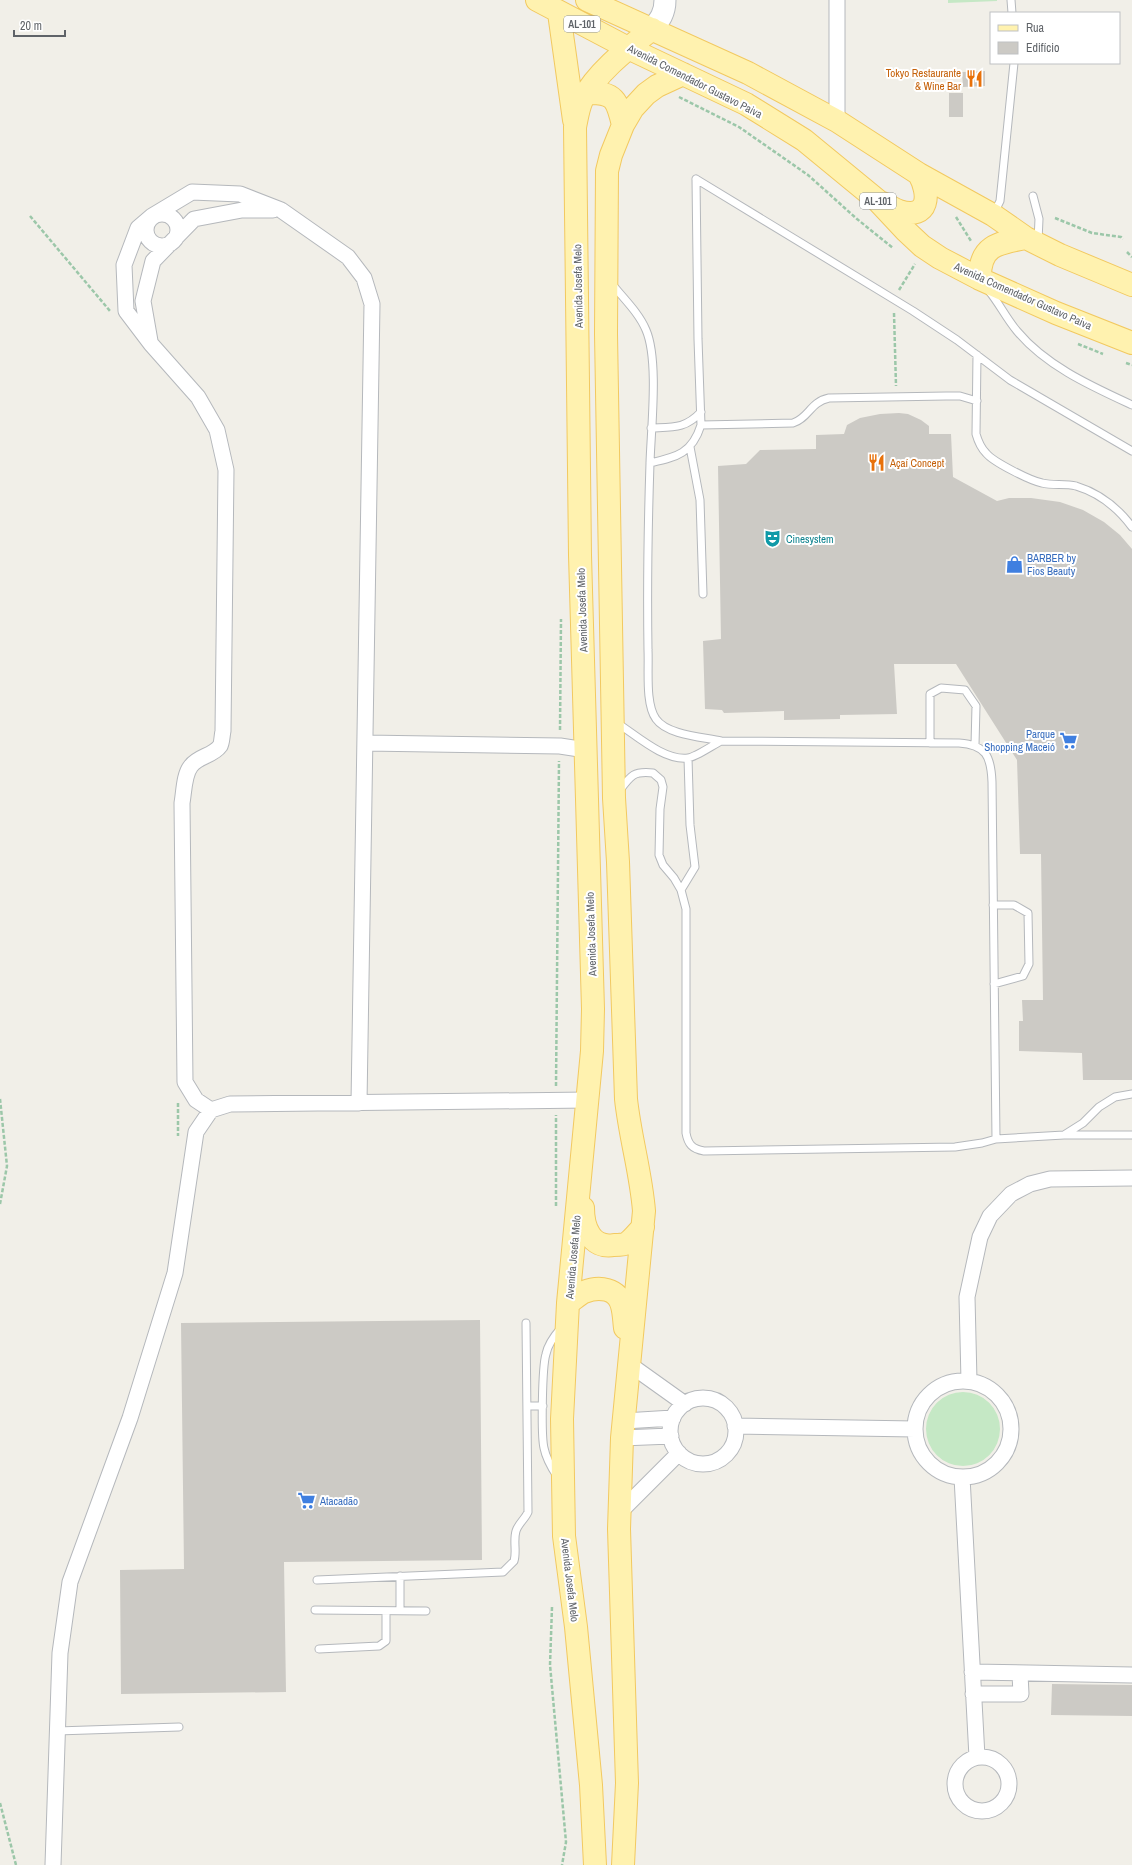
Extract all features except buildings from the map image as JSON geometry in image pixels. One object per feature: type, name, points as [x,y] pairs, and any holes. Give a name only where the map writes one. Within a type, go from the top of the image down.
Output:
[{"type":"main road","name":"Avenida Comendador Gustavo Paiva","points":[[537,0],[559,13],[628,48],[746,104],[804,140],[877,200],[922,246],[940,258],[980,279],[1056,313],[1132,343]]},
{"type":"main road","name":"AL-101","points":[[587,0],[748,72],[837,121],[919,174],[993,216],[1032,241],[1132,285]]},
{"type":"main road","points":[[559,13],[575,127]]},
{"type":"main road","name":"Avenida Josefa Melo","points":[[595,1865],[589,1762],[576,1627],[564,1536],[562,1419],[568,1311],[592,1051],[593,1009],[580,555],[575,127],[578,110],[587,93],[597,79],[628,48],[652,29]]},
{"type":"main road","points":[[623,1865],[627,1784],[620,1597],[620,1512],[623,1430],[644,1211],[642,1184],[629,1127],[626,1099],[619,869],[614,798],[606,276],[607,171],[610,155],[623,125],[633,108],[646,94],[657,86],[683,74]]},
{"type":"main road","points":[[587,93],[600,92],[613,98],[618,105],[623,125]]},
{"type":"main road","points":[[877,200],[899,211],[912,212],[919,210],[924,205],[927,196],[925,184],[919,174]]},
{"type":"main road","points":[[980,279],[981,259],[987,250],[996,245],[1032,241]]},
{"type":"main road","points":[[582,1163],[583,1219],[589,1235],[598,1243],[609,1246],[626,1243],[643,1227]]},
{"type":"main road","points":[[568,1311],[583,1292],[596,1289],[608,1289],[616,1293],[622,1304],[629,1361]]},
{"type":"street","points":[[652,29],[661,19],[665,9],[665,0]]},
{"type":"street","points":[[837,0],[837,121]]},
{"type":"street","points":[[211,1110],[196,1100],[185,1082],[182,803],[190,766],[201,758],[212,753],[220,746],[223,731],[226,470],[217,430],[198,397],[151,344],[126,311],[124,265],[138,228],[152,216],[192,192],[240,194],[281,210],[348,257],[364,278],[372,304],[359,1103]]},
{"type":"street","points":[[151,344],[143,301],[153,261],[194,219],[242,210],[281,210]]},
{"type":"street","points":[[162,213],[172,216],[178,225],[175,240],[166,246],[155,244],[150,241],[146,230],[146,225],[152,216],[162,213]]},
{"type":"street","points":[[366,743],[560,746],[586,750]]},
{"type":"street","points":[[54,1865],[60,1653],[70,1582],[130,1418],[175,1273],[196,1132],[211,1110],[230,1104],[588,1100]]},
{"type":"street","points":[[969,1381],[967,1296],[980,1237],[990,1216],[1011,1194],[1030,1184],[1050,1179],[1132,1178]]},
{"type":"street","points":[[629,1361],[685,1404]]},
{"type":"street","points":[[969,1381],[983,1385],[995,1393],[1004,1404],[1010,1418],[1011,1432],[1008,1447],[1000,1459],[990,1469],[976,1475],[962,1477],[948,1474],[935,1468],[924,1457],[918,1443],[915,1429],[920,1409],[932,1392],[949,1383],[969,1381]]},
{"type":"street","points":[[703,1399],[716,1402],[728,1410],[733,1418],[735,1426],[733,1445],[728,1453],[721,1459],[703,1464],[686,1459],[679,1453],[671,1436],[673,1418],[678,1410],[685,1404],[694,1400],[703,1399]]},
{"type":"street","points":[[623,1430],[673,1418]]},
{"type":"street","points":[[735,1426],[915,1429]]},
{"type":"street","points":[[623,1430],[671,1436]]},
{"type":"street","points":[[620,1512],[679,1453]]},
{"type":"street","points":[[962,1477],[977,1757]]},
{"type":"street","points":[[972,1672],[1132,1675]]},
{"type":"street","points":[[973,1694],[1021,1694],[1020,1674]]},
{"type":"lane","points":[[1010,0],[1012,12]]},
{"type":"lane","points":[[993,216],[1000,201],[1014,64]]},
{"type":"lane","points":[[650,463],[671,458],[690,447],[697,439],[701,425],[698,339],[696,179],[893,298],[957,340],[1010,380],[1132,450]]},
{"type":"lane","points":[[1032,241],[1040,220],[1033,196]]},
{"type":"lane","points":[[606,276],[639,318],[646,330],[651,344],[652,367],[647,605],[650,700],[656,719],[662,725],[674,731],[720,741],[959,743],[975,745],[984,752],[992,771],[996,1139]]},
{"type":"lane","points":[[980,279],[1016,331],[1048,360],[1070,374],[1132,405]]},
{"type":"lane","points":[[977,355],[976,434],[979,443],[986,454],[1033,481],[1052,485],[1066,484],[1077,486],[1111,503],[1132,527]]},
{"type":"lane","points":[[701,425],[793,423],[801,420],[813,405],[820,400],[851,397],[960,396],[977,401]]},
{"type":"lane","points":[[651,428],[685,424],[693,420],[701,412]]},
{"type":"lane","points":[[690,447],[700,500],[703,594]]},
{"type":"lane","points":[[930,743],[930,694],[941,688],[966,690],[976,706],[975,745]]},
{"type":"lane","points":[[612,720],[655,749],[673,756],[688,758],[720,741]]},
{"type":"lane","points":[[681,890],[695,867],[690,826],[688,758]]},
{"type":"lane","points":[[614,798],[631,775],[643,772],[653,773],[660,780],[663,787],[659,817],[659,855],[663,865],[674,878],[681,890],[686,909],[686,1133],[687,1140],[696,1150],[955,1147],[972,1145],[996,1139],[1064,1135],[1132,1135]]},
{"type":"lane","points":[[994,905],[1014,905],[1028,913],[1028,964],[1023,976],[994,984]]},
{"type":"lane","points":[[1064,1135],[1083,1123],[1099,1107],[1115,1097],[1132,1094]]},
{"type":"lane","points":[[563,1487],[549,1464],[544,1446],[543,1406],[545,1356],[549,1344],[568,1311]]},
{"type":"lane","points":[[318,1580],[502,1572],[514,1561],[515,1534],[517,1527],[526,1517],[528,1512],[526,1323]]},
{"type":"lane","points":[[527,1406],[543,1406]]},
{"type":"lane","points":[[400,1576],[400,1611]]},
{"type":"lane","points":[[315,1610],[426,1611]]},
{"type":"lane","points":[[319,1649],[379,1646],[386,1641],[386,1611]]},
{"type":"lane","points":[[57,1731],[179,1727]]},
{"type":"path","points":[[657,86],[739,127],[808,174],[857,219],[897,251]]},
{"type":"path","points":[[955,215],[958,223],[970,238],[971,244]]},
{"type":"path","points":[[30,216],[115,317]]},
{"type":"path","points":[[1055,218],[1083,231],[1121,237],[1123,239]]},
{"type":"path","points":[[1127,252],[1132,257]]},
{"type":"path","points":[[909,259],[922,266]]},
{"type":"path","points":[[896,396],[893,298],[915,263]]},
{"type":"path","points":[[556,1210],[561,612]]},
{"type":"path","points":[[0,1099],[7,1166],[0,1204]]},
{"type":"path","points":[[178,1101],[178,1139]]},
{"type":"path","points":[[553,1600],[550,1665],[566,1842],[562,1865]]},
{"type":"path","points":[[0,1803],[16,1865]]},
{"type":"green space","points":[[948,0],[997,0],[997,1],[948,3]]},
{"type":"green space","points":[[956,1392],[970,1392],[984,1398],[994,1408],[1000,1422],[1000,1436],[994,1450],[984,1460],[970,1466],[956,1466],[942,1460],[932,1450],[926,1436],[926,1422],[932,1408],[942,1398]]},
{"type":"place","name":"Tokyo Restaurante & Wine Bar","points":[[974,79]]},
{"type":"place","name":"Açaí Concept","points":[[877,463]]},
{"type":"place","name":"Cinesystem","points":[[773,539]]},
{"type":"place","name":"BARBER by Fios Beauty","points":[[1014,564]]},
{"type":"place","name":"Parque Shopping Maceió","points":[[1068,740]]},
{"type":"place","name":"Atacadão","points":[[307,1501]]}]
